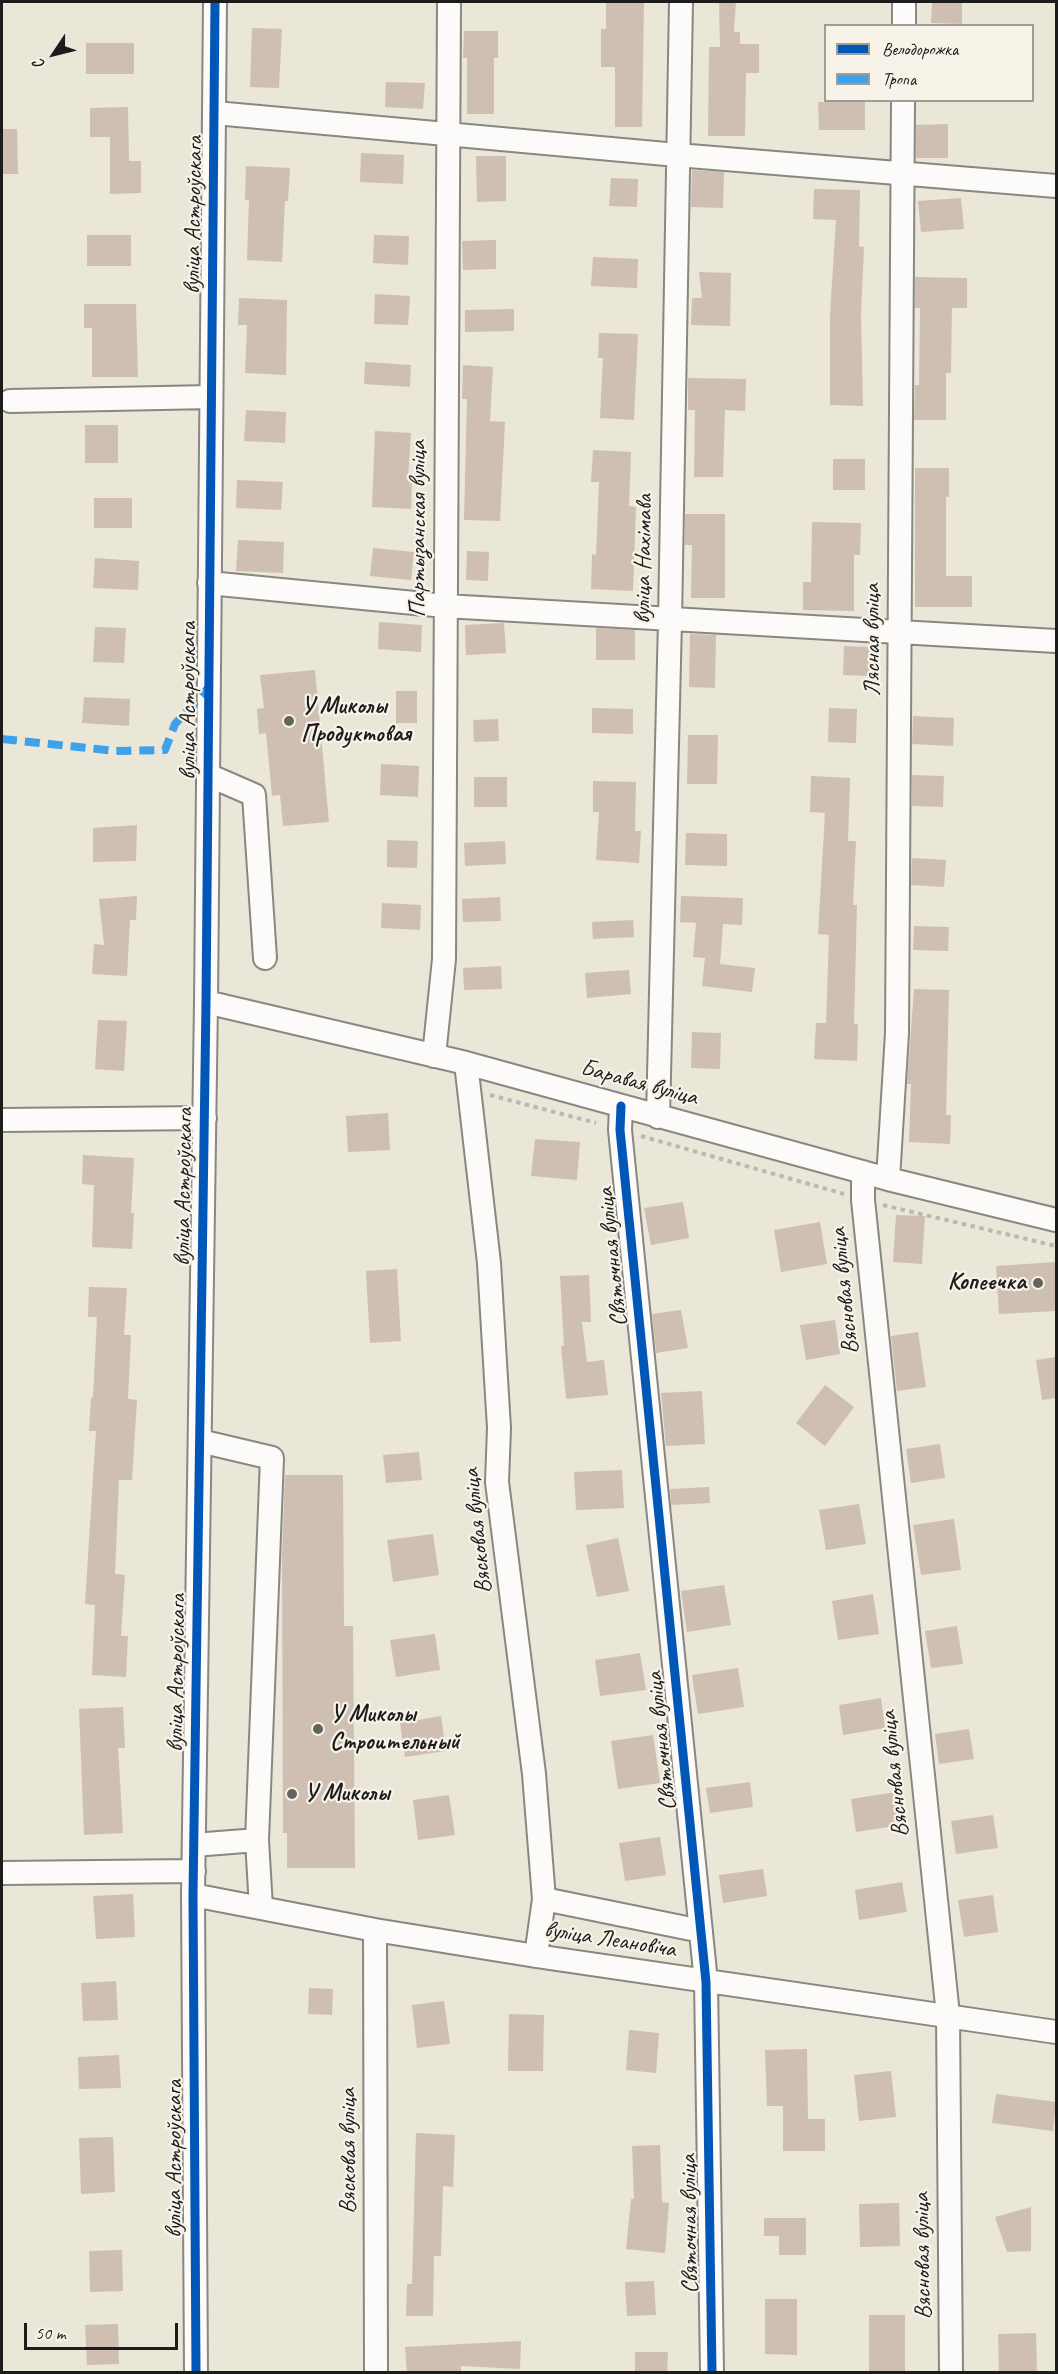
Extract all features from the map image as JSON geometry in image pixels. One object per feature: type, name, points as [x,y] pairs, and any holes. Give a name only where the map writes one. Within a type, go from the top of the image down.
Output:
[{"type":"street","name":"вуліца Астроўскага","points":[[196,2373],[193,1895],[205,1118],[215,2]]},
{"type":"street","name":"Партызанская вуліца","points":[[434,1056],[444,959],[449,2]]},
{"type":"street","name":"вуліца Нахімава","points":[[658,1117],[670,620],[676,155],[681,2]]},
{"type":"street","points":[[904,2],[904,24]]},
{"type":"street","name":"Лясная вуліца","points":[[888,1179],[897,1033],[903,102]]},
{"type":"street","points":[[215,113],[676,155],[1056,186]]},
{"type":"street","points":[[9,401],[211,397]]},
{"type":"street","points":[[209,583],[445,606],[1056,641]]},
{"type":"street","points":[[208,775],[254,795],[265,958]]},
{"type":"street","name":"Баравая вуліца","points":[[206,1002],[466,1063],[888,1179],[1056,1221]]},
{"type":"street","name":"Вясковая вуліца","points":[[466,1063],[489,1263],[499,1428],[496,1482],[534,1774],[544,1899],[536,1956]]},
{"type":"street","name":"Святочная вуліца","points":[[621,1107],[620,1130],[706,1982],[712,2373]]},
{"type":"street","points":[[2,1120],[205,1118]]},
{"type":"street","name":"Вясновая вуліца","points":[[863,1172],[863,1200],[948,2015],[951,2373]]},
{"type":"street","points":[[200,1441],[272,1458],[257,1840],[261,1908]]},
{"type":"street","points":[[194,1845],[257,1840]]},
{"type":"street","points":[[2,1873],[194,1871]]},
{"type":"street","name":"вуліца Леановіча","points":[[193,1895],[375,1930],[536,1956],[1056,2032]]},
{"type":"street","points":[[544,1899],[701,1931]]},
{"type":"street","name":"Вясковая вуліца","points":[[375,1930],[376,2373]]},
{"type":"path","points":[[470,1089],[863,1200],[1056,1246]]},
{"type":"building","points":[[606,2],[644,2],[642,127],[615,127],[615,67],[601,67],[601,29],[606,29]]},
{"type":"building","points":[[719,2],[736,2],[734,32],[740,32],[740,44],[759,44],[759,73],[746,73],[745,136],[708,136],[709,47],[720,47]]},
{"type":"building","points":[[932,2],[962,2],[962,24],[931,23]]},
{"type":"building","points":[[252,28],[282,29],[279,88],[250,87]]},
{"type":"building","points":[[464,31],[498,31],[498,58],[494,58],[494,114],[467,114],[467,58],[463,58]]},
{"type":"building","points":[[86,43],[134,43],[134,74],[86,74]]},
{"type":"building","points":[[386,82],[425,83],[423,109],[385,107]]},
{"type":"building","points":[[818,102],[865,102],[865,130],[819,130]]},
{"type":"building","points":[[128,107],[129,161],[141,161],[141,193],[110,194],[110,137],[90,137],[90,108]]},
{"type":"building","points":[[948,124],[948,158],[916,158],[916,125]]},
{"type":"building","points":[[2,129],[17,129],[18,174],[2,174]]},
{"type":"building","points":[[361,153],[404,155],[403,184],[360,182]]},
{"type":"building","points":[[476,156],[506,156],[506,201],[477,202]]},
{"type":"building","points":[[246,166],[290,168],[288,201],[285,201],[282,262],[247,260],[249,200],[245,200]]},
{"type":"building","points":[[692,170],[724,172],[723,208],[691,207]]},
{"type":"building","points":[[611,178],[638,179],[637,207],[609,206]]},
{"type":"building","points":[[814,189],[860,190],[859,246],[864,247],[861,314],[863,406],[830,405],[830,314],[836,220],[813,219]]},
{"type":"building","points":[[961,198],[964,229],[921,232],[918,201]]},
{"type":"building","points":[[87,235],[131,235],[131,266],[87,266]]},
{"type":"building","points":[[374,235],[409,236],[408,265],[373,263]]},
{"type":"building","points":[[496,240],[496,269],[463,270],[462,241]]},
{"type":"building","points":[[593,257],[638,259],[637,288],[591,286]]},
{"type":"building","points":[[699,272],[731,273],[730,326],[691,325],[692,298],[702,298]]},
{"type":"building","points":[[915,277],[967,278],[967,308],[952,308],[951,373],[946,373],[946,420],[914,420],[915,385],[919,385],[920,308],[915,308]]},
{"type":"building","points":[[375,294],[410,296],[408,325],[374,324]]},
{"type":"building","points":[[239,298],[287,300],[286,375],[245,373],[247,325],[238,325]]},
{"type":"building","points":[[84,304],[136,304],[138,377],[92,377],[92,328],[84,328]]},
{"type":"building","points":[[514,309],[514,331],[465,332],[465,310]]},
{"type":"building","points":[[599,333],[638,334],[634,420],[600,418],[603,358],[598,358]]},
{"type":"building","points":[[365,362],[411,365],[410,387],[364,384]]},
{"type":"building","points":[[463,365],[493,367],[490,421],[505,422],[500,521],[464,520],[467,399],[462,399]]},
{"type":"building","points":[[688,378],[746,379],[745,411],[725,410],[723,477],[694,477],[695,410],[688,410]]},
{"type":"building","points":[[246,410],[286,412],[285,443],[244,441]]},
{"type":"building","points":[[85,425],[118,425],[118,463],[85,463]]},
{"type":"building","points":[[375,431],[411,433],[408,479],[412,479],[411,509],[372,507]]},
{"type":"building","points":[[593,450],[631,452],[629,506],[636,507],[633,591],[591,589],[592,554],[596,555],[599,482],[591,482]]},
{"type":"building","points":[[833,459],[865,459],[865,490],[833,490]]},
{"type":"building","points":[[915,468],[949,468],[949,497],[946,497],[946,576],[972,576],[972,607],[915,607]]},
{"type":"building","points":[[237,480],[283,482],[281,510],[236,508]]},
{"type":"building","points":[[94,498],[132,498],[132,528],[94,528]]},
{"type":"building","points":[[685,514],[725,514],[725,598],[691,598],[692,545],[685,545]]},
{"type":"building","points":[[812,522],[861,523],[860,555],[854,555],[854,611],[803,610],[803,582],[811,582]]},
{"type":"building","points":[[238,540],[284,542],[283,573],[236,571]]},
{"type":"building","points":[[373,548],[414,552],[411,580],[370,576]]},
{"type":"building","points":[[467,551],[489,552],[488,581],[466,580]]},
{"type":"building","points":[[95,558],[139,561],[138,590],[93,588]]},
{"type":"building","points":[[379,622],[422,625],[421,652],[378,649]]},
{"type":"building","points":[[504,623],[506,653],[466,655],[465,625]]},
{"type":"building","points":[[95,627],[126,628],[124,663],[93,662]]},
{"type":"building","points":[[596,628],[635,630],[635,660],[596,660]]},
{"type":"building","points":[[690,634],[716,635],[715,688],[689,687]]},
{"type":"building","points":[[844,646],[870,647],[869,676],[843,675]]},
{"type":"building","name":"У Миколы Продуктовая","points":[[315,670],[329,822],[283,826],[280,795],[272,796],[266,733],[259,734],[257,709],[264,708],[260,675]]},
{"type":"building","points":[[396,691],[417,691],[417,723],[396,723]]},
{"type":"building","points":[[84,697],[130,699],[129,726],[82,723]]},
{"type":"building","points":[[592,708],[633,709],[633,734],[592,733]]},
{"type":"building","points":[[829,708],[857,709],[856,743],[828,742]]},
{"type":"building","points":[[913,716],[954,718],[953,746],[912,744]]},
{"type":"building","points":[[498,719],[499,741],[474,742],[473,720]]},
{"type":"building","points":[[688,735],[718,735],[717,784],[687,784]]},
{"type":"building","points":[[381,764],[419,766],[418,797],[380,795]]},
{"type":"building","points":[[912,775],[944,776],[943,807],[912,806]]},
{"type":"building","points":[[811,776],[850,778],[848,841],[856,841],[853,905],[857,905],[854,1024],[858,1024],[857,1061],[814,1059],[816,1023],[826,1023],[829,935],[818,934],[825,813],[810,812]]},
{"type":"building","points":[[474,777],[507,777],[507,807],[474,807]]},
{"type":"building","points":[[593,781],[636,782],[635,831],[641,831],[639,863],[596,860],[599,812],[593,812]]},
{"type":"building","points":[[137,825],[136,861],[93,862],[93,828]]},
{"type":"building","points":[[686,833],[727,834],[727,866],[685,865]]},
{"type":"building","points":[[387,840],[418,841],[417,868],[387,867]]},
{"type":"building","points":[[505,841],[506,864],[465,866],[464,843]]},
{"type":"building","points":[[912,858],[946,860],[944,887],[911,885]]},
{"type":"building","points":[[137,896],[136,920],[130,920],[127,976],[92,974],[94,944],[104,945],[99,899]]},
{"type":"building","points":[[681,896],[743,898],[742,925],[723,924],[720,964],[755,968],[752,992],[702,986],[705,958],[693,957],[696,923],[680,922]]},
{"type":"building","points":[[500,897],[501,921],[463,922],[462,899]]},
{"type":"building","points":[[382,903],[421,905],[420,930],[381,928]]},
{"type":"building","points":[[633,920],[634,937],[593,939],[592,922]]},
{"type":"building","points":[[914,926],[949,927],[948,951],[913,950]]},
{"type":"building","points":[[501,966],[502,989],[464,990],[463,968]]},
{"type":"building","points":[[629,970],[631,994],[587,998],[585,973]]},
{"type":"building","points":[[914,989],[949,990],[946,1115],[951,1115],[950,1144],[909,1142],[911,1084],[907,1084]]},
{"type":"building","points":[[98,1020],[127,1021],[124,1071],[95,1069]]},
{"type":"building","points":[[692,1032],[721,1033],[720,1069],[691,1068]]},
{"type":"building","points":[[388,1113],[390,1150],[348,1152],[346,1116]]},
{"type":"building","points":[[535,1139],[580,1142],[577,1180],[531,1176]]},
{"type":"building","points":[[83,1155],[134,1158],[132,1249],[92,1247],[94,1185],[82,1184]]},
{"type":"building","points":[[683,1202],[689,1238],[651,1245],[644,1208]]},
{"type":"building","points":[[896,1215],[925,1216],[922,1264],[893,1262]]},
{"type":"building","points":[[820,1222],[827,1264],[781,1272],[774,1230]]},
{"type":"building","points":[[1056,1262],[1056,1311],[999,1314],[996,1266]]},
{"type":"building","points":[[397,1269],[401,1341],[370,1343],[366,1271]]},
{"type":"building","points":[[589,1275],[591,1322],[582,1322],[587,1362],[604,1360],[608,1395],[566,1399],[561,1346],[564,1346],[560,1276]]},
{"type":"building","points":[[89,1287],[127,1288],[124,1335],[131,1335],[128,1399],[137,1400],[132,1480],[119,1480],[115,1574],[125,1575],[121,1636],[128,1636],[126,1677],[92,1675],[95,1605],[85,1604],[96,1431],[89,1431],[97,1317],[88,1317]]},
{"type":"building","points":[[681,1310],[688,1348],[656,1353],[652,1314]]},
{"type":"building","points":[[835,1320],[840,1354],[806,1360],[800,1325]]},
{"type":"building","points":[[918,1332],[926,1387],[897,1391],[891,1336]]},
{"type":"building","points":[[1056,1357],[1056,1398],[1042,1400],[1036,1360]]},
{"type":"building","points":[[825,1385],[854,1407],[825,1446],[796,1423]]},
{"type":"building","points":[[702,1391],[705,1444],[666,1446],[661,1393]]},
{"type":"building","points":[[940,1444],[945,1478],[911,1483],[906,1449]]},
{"type":"building","points":[[419,1452],[422,1480],[386,1483],[383,1455]]},
{"type":"building","points":[[622,1470],[624,1508],[576,1510],[574,1472]]},
{"type":"building","name":"У Миколы Строительный","points":[[285,1475],[343,1475],[344,1626],[353,1626],[355,1868],[287,1868],[287,1833],[283,1833],[282,1555]]},
{"type":"building","points":[[709,1487],[710,1503],[671,1505],[670,1489]]},
{"type":"building","points":[[859,1504],[866,1544],[826,1550],[819,1510]]},
{"type":"building","points":[[954,1519],[961,1570],[921,1575],[913,1525]]},
{"type":"building","points":[[433,1534],[439,1575],[393,1582],[387,1540]]},
{"type":"building","points":[[618,1538],[629,1591],[597,1597],[586,1545]]},
{"type":"building","points":[[724,1585],[731,1625],[687,1632],[681,1591]]},
{"type":"building","points":[[873,1594],[879,1634],[838,1640],[832,1601]]},
{"type":"building","points":[[957,1626],[963,1664],[931,1668],[925,1631]]},
{"type":"building","points":[[435,1634],[440,1670],[396,1677],[390,1640]]},
{"type":"building","points":[[640,1653],[646,1690],[600,1696],[595,1660]]},
{"type":"building","points":[[738,1668],[744,1707],[698,1714],[692,1675]]},
{"type":"building","points":[[881,1698],[885,1728],[843,1735],[839,1705]]},
{"type":"building","points":[[123,1707],[125,1748],[118,1748],[123,1833],[84,1835],[79,1709]]},
{"type":"building","points":[[441,1716],[446,1751],[405,1757],[400,1723]]},
{"type":"building","points":[[969,1729],[974,1759],[939,1764],[935,1734]]},
{"type":"building","points":[[653,1735],[660,1783],[618,1789],[611,1741]]},
{"type":"building","points":[[750,1782],[753,1807],[710,1813],[706,1788]]},
{"type":"building","points":[[896,1792],[901,1825],[856,1832],[851,1799]]},
{"type":"building","points":[[449,1795],[455,1835],[418,1840],[413,1800]]},
{"type":"building","points":[[993,1815],[998,1848],[956,1854],[951,1821]]},
{"type":"building","points":[[660,1837],[666,1875],[625,1881],[619,1843]]},
{"type":"building","points":[[763,1869],[767,1896],[723,1903],[719,1875]]},
{"type":"building","points":[[902,1882],[907,1912],[859,1920],[855,1890]]},
{"type":"building","points":[[133,1894],[135,1937],[96,1939],[93,1896]]},
{"type":"building","points":[[993,1895],[998,1932],[964,1937],[958,1900]]},
{"type":"building","points":[[116,1981],[118,2020],[83,2021],[81,1983]]},
{"type":"building","points":[[309,1988],[333,1989],[332,2015],[308,2014]]},
{"type":"building","points":[[444,2001],[450,2044],[417,2048],[412,2005]]},
{"type":"building","points":[[509,2014],[544,2015],[543,2071],[508,2071]]},
{"type":"building","points":[[629,2030],[659,2033],[656,2073],[626,2070]]},
{"type":"building","points":[[807,2049],[808,2119],[825,2119],[825,2151],[783,2151],[783,2106],[767,2106],[765,2050]]},
{"type":"building","points":[[119,2055],[121,2088],[79,2089],[78,2057]]},
{"type":"building","points":[[891,2071],[896,2117],[859,2121],[854,2075]]},
{"type":"building","points":[[996,2094],[1056,2102],[1053,2131],[992,2123]]},
{"type":"building","points":[[416,2133],[455,2135],[453,2187],[443,2186],[441,2256],[434,2256],[433,2316],[406,2316],[407,2284],[412,2284]]},
{"type":"building","points":[[113,2137],[115,2192],[81,2194],[79,2138]]},
{"type":"building","points":[[660,2145],[662,2202],[669,2203],[665,2253],[626,2249],[631,2199],[634,2199],[632,2146]]},
{"type":"building","points":[[899,2203],[900,2246],[860,2247],[859,2204]]},
{"type":"building","points":[[1031,2207],[1031,2251],[1007,2252],[995,2217]]},
{"type":"building","points":[[764,2218],[806,2218],[806,2255],[779,2255],[779,2236],[764,2236]]},
{"type":"building","points":[[122,2250],[123,2291],[90,2292],[89,2251]]},
{"type":"building","points":[[654,2281],[656,2315],[627,2316],[625,2282]]},
{"type":"building","points":[[765,2299],[797,2299],[797,2355],[765,2354]]},
{"type":"building","points":[[869,2315],[905,2315],[905,2373],[869,2373]]},
{"type":"building","points":[[118,2324],[119,2364],[87,2365],[85,2325]]},
{"type":"building","points":[[1036,2333],[1037,2373],[999,2373],[998,2334]]},
{"type":"building","points":[[521,2341],[520,2369],[461,2366],[461,2373],[407,2373],[405,2347]]},
{"type":"building","points":[[635,2352],[668,2352],[667,2373],[635,2373]]},
{"type":"marked path","points":[[2,739],[116,751],[165,750],[175,724],[209,687]]},
{"type":"cycle path","points":[[196,2372],[193,1895],[206,1002],[215,2]]},
{"type":"cycle path","points":[[621,1106],[620,1130],[706,1982],[712,2372]]},
{"type":"place","name":"У Миколы Продуктовая","points":[[289,721]]},
{"type":"place","name":"Копеечка","points":[[1038,1283]]},
{"type":"place","name":"У Миколы Строительный","points":[[318,1729]]},
{"type":"place","name":"У Миколы","points":[[292,1794]]}]
